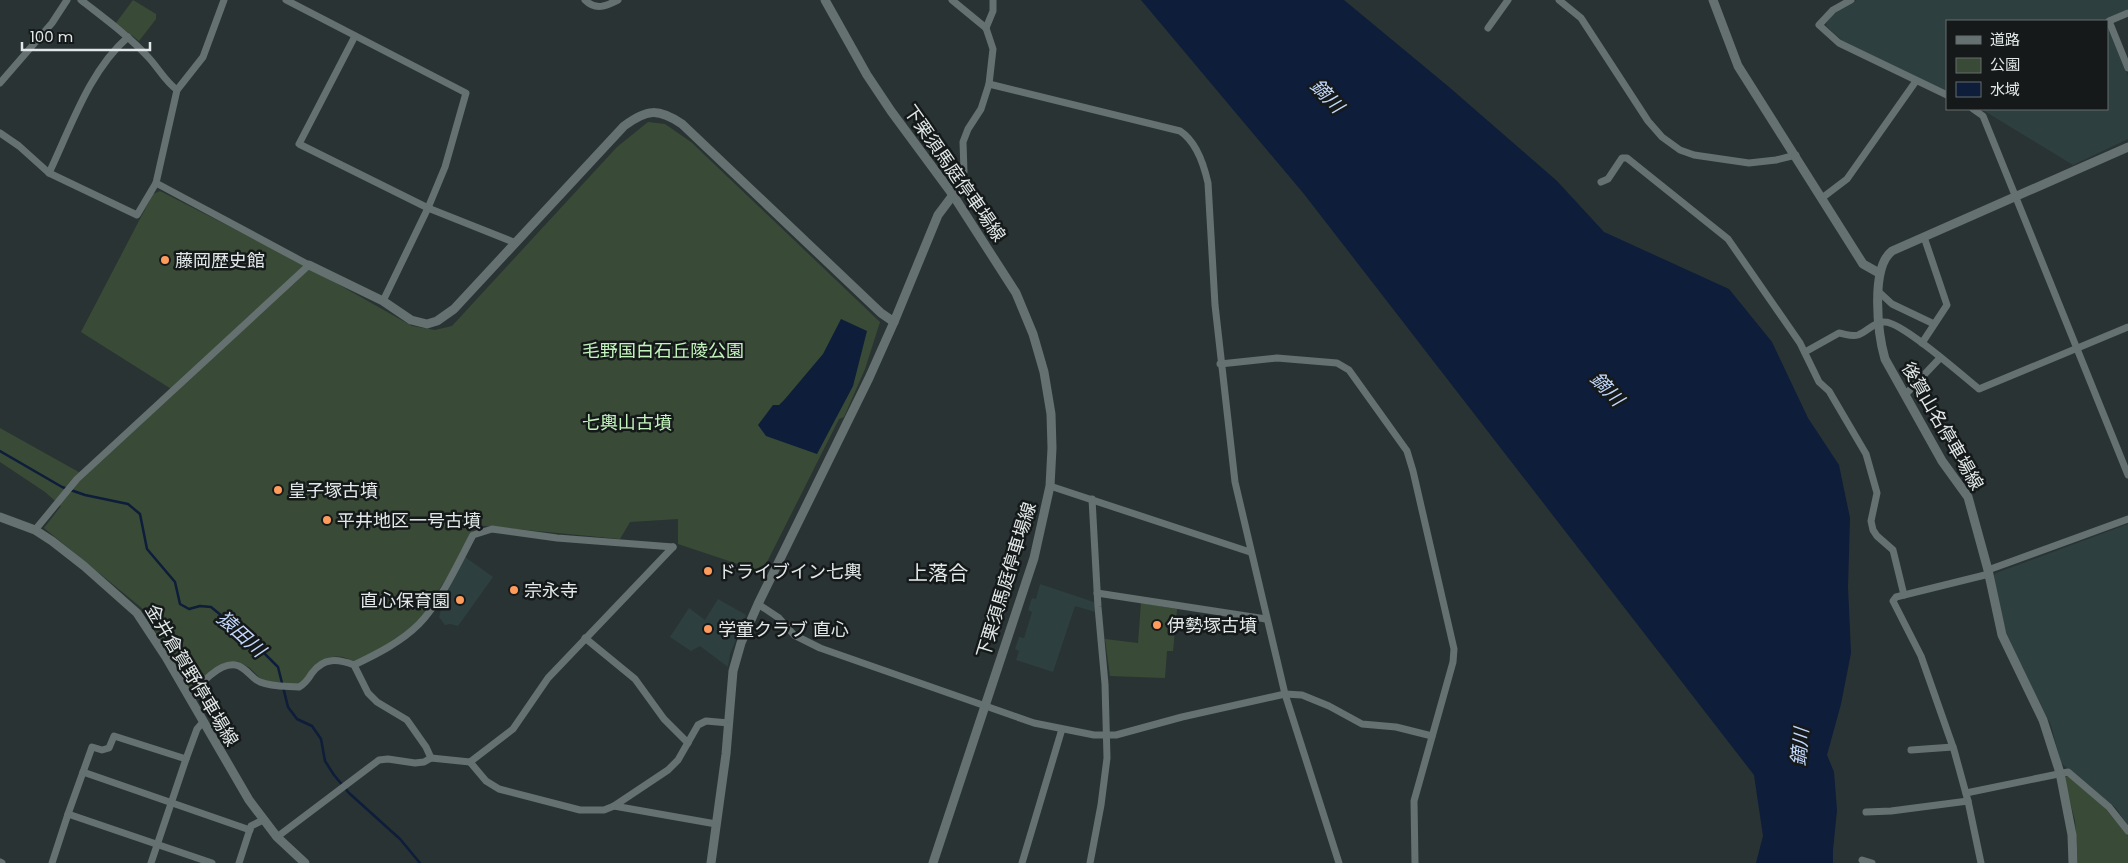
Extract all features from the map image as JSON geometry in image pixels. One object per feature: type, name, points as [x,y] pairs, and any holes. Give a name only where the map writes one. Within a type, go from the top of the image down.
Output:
[{"type":"main road","name":"下栗須馬庭停車場線","points":[[825,0],[867,75],[952,195],[1016,293],[1033,334],[1044,372],[1051,414],[1050,486],[1034,558],[933,863]]},
{"type":"main road","points":[[1713,0],[1738,66],[1864,264],[1879,272],[1886,256],[2014,196],[2128,147]]},
{"type":"main road","points":[[309,265],[383,301],[411,320],[427,324],[437,321],[454,309],[624,126],[639,115],[654,111],[668,115],[682,124],[881,313],[894,322]]},
{"type":"main road","points":[[711,863],[737,654],[758,604],[894,322],[933,225],[952,195]]},
{"type":"main road","name":"後賀山名停車場線","points":[[1879,272],[1880,345],[1885,359],[1942,461],[1968,497],[2002,634],[2044,720],[2060,773],[2072,835],[2073,863]]},
{"type":"main road","name":"金井倉賀野停車場線","points":[[0,517],[35,530],[84,566],[137,613],[149,628],[249,800],[277,837],[305,863]]},
{"type":"street","points":[[0,83],[52,23],[67,0]]},
{"type":"street","points":[[81,0],[128,37],[150,59],[168,83],[177,90]]},
{"type":"street","points":[[0,133],[19,146],[49,173],[137,215],[156,183],[177,90],[203,57],[224,0]]},
{"type":"street","points":[[286,0],[466,93],[445,167],[428,208],[383,301]]},
{"type":"street","points":[[585,0],[592,6],[602,8],[618,0]]},
{"type":"street","points":[[952,0],[986,28],[993,49],[989,84],[981,109],[968,129],[963,142],[964,172],[952,195]]},
{"type":"street","points":[[986,28],[993,11],[993,0]]},
{"type":"street","points":[[1488,28],[1508,0]]},
{"type":"street","points":[[1559,0],[1582,18],[1648,121],[1662,137],[1680,150],[1694,155],[1749,163],[1776,160],[1796,155]]},
{"type":"street","points":[[1850,0],[1833,10],[1819,25],[1839,43],[1946,95]]},
{"type":"street","points":[[2128,13],[2109,21],[2128,68]]},
{"type":"street","points":[[355,36],[299,144],[428,208],[516,243]]},
{"type":"street","points":[[49,173],[97,73],[112,50],[128,37]]},
{"type":"street","points":[[1822,198],[1847,179],[1916,80]]},
{"type":"street","points":[[989,84],[1180,131],[1188,138],[1204,164],[1208,183],[1220,364],[1235,482],[1285,694],[1339,863]]},
{"type":"street","points":[[1974,110],[1983,116],[2128,475]]},
{"type":"street","points":[[1601,182],[1608,179],[1622,158],[1627,158],[1728,239],[1805,352],[1820,382],[1829,391],[1866,454],[1877,493],[1871,521],[1873,530],[1893,550],[1904,595]]},
{"type":"street","points":[[35,530],[74,482],[309,265],[156,183]]},
{"type":"street","points":[[1922,344],[1947,305],[1924,237]]},
{"type":"street","points":[[1879,292],[1892,304],[1934,324]]},
{"type":"street","points":[[1805,352],[1839,334],[1853,336],[1887,321],[1903,329],[1979,389],[2076,347],[2128,327]]},
{"type":"street","points":[[1220,364],[1277,358],[1337,363],[1344,366],[1349,370],[1407,451],[1454,649],[1453,662],[1414,800],[1415,863]]},
{"type":"street","points":[[1905,394],[1940,358]]},
{"type":"street","points":[[1050,486],[1250,552]]},
{"type":"street","points":[[1090,863],[1107,767],[1105,684],[1097,593],[1092,499]]},
{"type":"street","points":[[1980,863],[1967,797],[1953,747],[1921,656],[1893,601],[1896,597],[1988,572],[2128,519]]},
{"type":"street","points":[[190,698],[207,677],[226,667],[236,665],[246,670],[254,679],[263,684],[299,687],[324,662],[333,659],[354,665],[397,642],[420,623],[437,599],[473,535],[492,529],[557,538],[673,547],[548,678],[513,730],[470,762]]},
{"type":"street","points":[[1097,593],[1266,619]]},
{"type":"street","points":[[758,604],[779,618],[794,635],[820,648],[984,706],[1062,729],[1106,736],[1124,734],[1182,717],[1285,694],[1306,697],[1362,724],[1396,727],[1432,736]]},
{"type":"street","points":[[585,638],[635,679],[664,719],[688,743]]},
{"type":"street","points":[[354,665],[368,693],[377,702],[407,720],[426,747],[431,758]]},
{"type":"street","points":[[277,837],[379,760],[388,759],[415,763],[424,762],[431,758],[470,762],[486,780],[499,789],[580,810],[598,811],[614,806],[668,770],[678,760],[698,725],[706,721],[728,723]]},
{"type":"street","points":[[151,863],[197,729],[203,722]]},
{"type":"street","points":[[1022,863],[1062,729]]},
{"type":"street","points":[[52,863],[92,747],[102,750],[109,748],[114,736],[186,760]]},
{"type":"street","points":[[1911,750],[1953,747]]},
{"type":"street","points":[[83,772],[250,830]]},
{"type":"street","points":[[1866,812],[1891,811],[1967,797],[2068,772],[2109,807],[2128,831]]},
{"type":"street","points":[[614,806],[716,824]]},
{"type":"street","points":[[68,814],[212,863]]},
{"type":"street","points":[[239,863],[251,826],[264,820]]},
{"type":"street","points":[[1862,860],[1872,863]]},
{"type":"shaded area","points":[[1857,0],[2128,0],[2128,10],[2106,20],[1946,20],[1946,92],[1843,41],[1826,26],[1827,22],[1837,11]]},
{"type":"shaded area","points":[[2108,24],[2128,76],[2128,139],[2073,165],[1983,110],[2108,110]]},
{"type":"shaded area","points":[[2128,524],[2128,826],[2116,808],[2061,763],[2051,725],[2007,638],[1993,576],[1996,573]]},
{"type":"shaded area","points":[[465,557],[493,577],[458,626],[445,625],[439,617],[442,606],[438,601]]},
{"type":"shaded area","points":[[1040,584],[1094,602],[1095,612],[1075,606],[1053,672],[1016,660],[1019,651],[1015,649],[1019,637],[1024,638],[1032,612],[1028,610],[1032,598],[1036,599]]},
{"type":"shaded area","name":"学童クラブ 直心","points":[[718,599],[746,615],[730,654],[728,667],[700,646],[691,651],[670,637],[689,608],[705,620]]},
{"type":"green space","points":[[133,0],[156,14],[156,19],[139,41],[116,23]]},
{"type":"green space","name":"毛野国白石丘陵公園","points":[[648,122],[665,124],[691,142],[880,322],[865,369],[844,417],[839,419],[762,572],[678,544],[678,519],[630,522],[620,539],[475,525],[458,560],[418,623],[395,641],[355,662],[337,657],[323,661],[299,686],[264,682],[250,668],[237,661],[210,673],[191,695],[143,609],[44,528],[61,506],[45,492],[0,462],[0,428],[84,475],[176,392],[81,332],[153,194],[160,191],[297,261],[412,326],[435,330],[452,326],[617,147]]},
{"type":"green space","points":[[1141,603],[1177,609],[1173,651],[1167,651],[1165,678],[1110,676],[1105,639],[1138,643]]},
{"type":"green space","points":[[2068,776],[2104,807],[2128,836],[2128,863],[2078,863],[2075,821],[2064,777]]},
{"type":"water","name":"鏑川","points":[[1141,0],[1344,0],[1449,87],[1557,181],[1604,232],[1729,289],[1772,342],[1808,418],[1839,465],[1850,518],[1848,587],[1851,653],[1841,704],[1827,755],[1834,772],[1837,810],[1833,863],[1756,863],[1763,836],[1754,775],[1304,194]]},
{"type":"water","points":[[841,319],[867,331],[853,386],[817,454],[766,436],[758,425],[773,405],[779,405],[785,399],[823,354]]},
{"type":"waterway","name":"猿田川","points":[[0,451],[62,487],[85,495],[128,504],[140,514],[147,549],[175,582],[180,604],[189,609],[200,606],[211,607],[250,639],[278,667],[288,707],[297,719],[312,726],[321,739],[325,761],[334,775],[349,793],[400,839],[420,863]]},
{"type":"place","name":"藤岡歴史館","points":[[165,260]]},
{"type":"place","name":"皇子塚古墳","points":[[278,490]]},
{"type":"place","name":"平井地区一号古墳","points":[[327,520]]},
{"type":"place","name":"ドライブイン七輿","points":[[708,571]]},
{"type":"place","name":"宗永寺","points":[[514,590]]},
{"type":"place","name":"直心保育園","points":[[460,600]]},
{"type":"place","name":"伊勢塚古墳","points":[[1157,625]]},
{"type":"place","name":"学童クラブ 直心","points":[[708,629]]},
{"type":"district","name":"上落合","points":[[938,573]]},
{"type":"park label","name":"七輿山古墳","points":[[627,422]]}]
